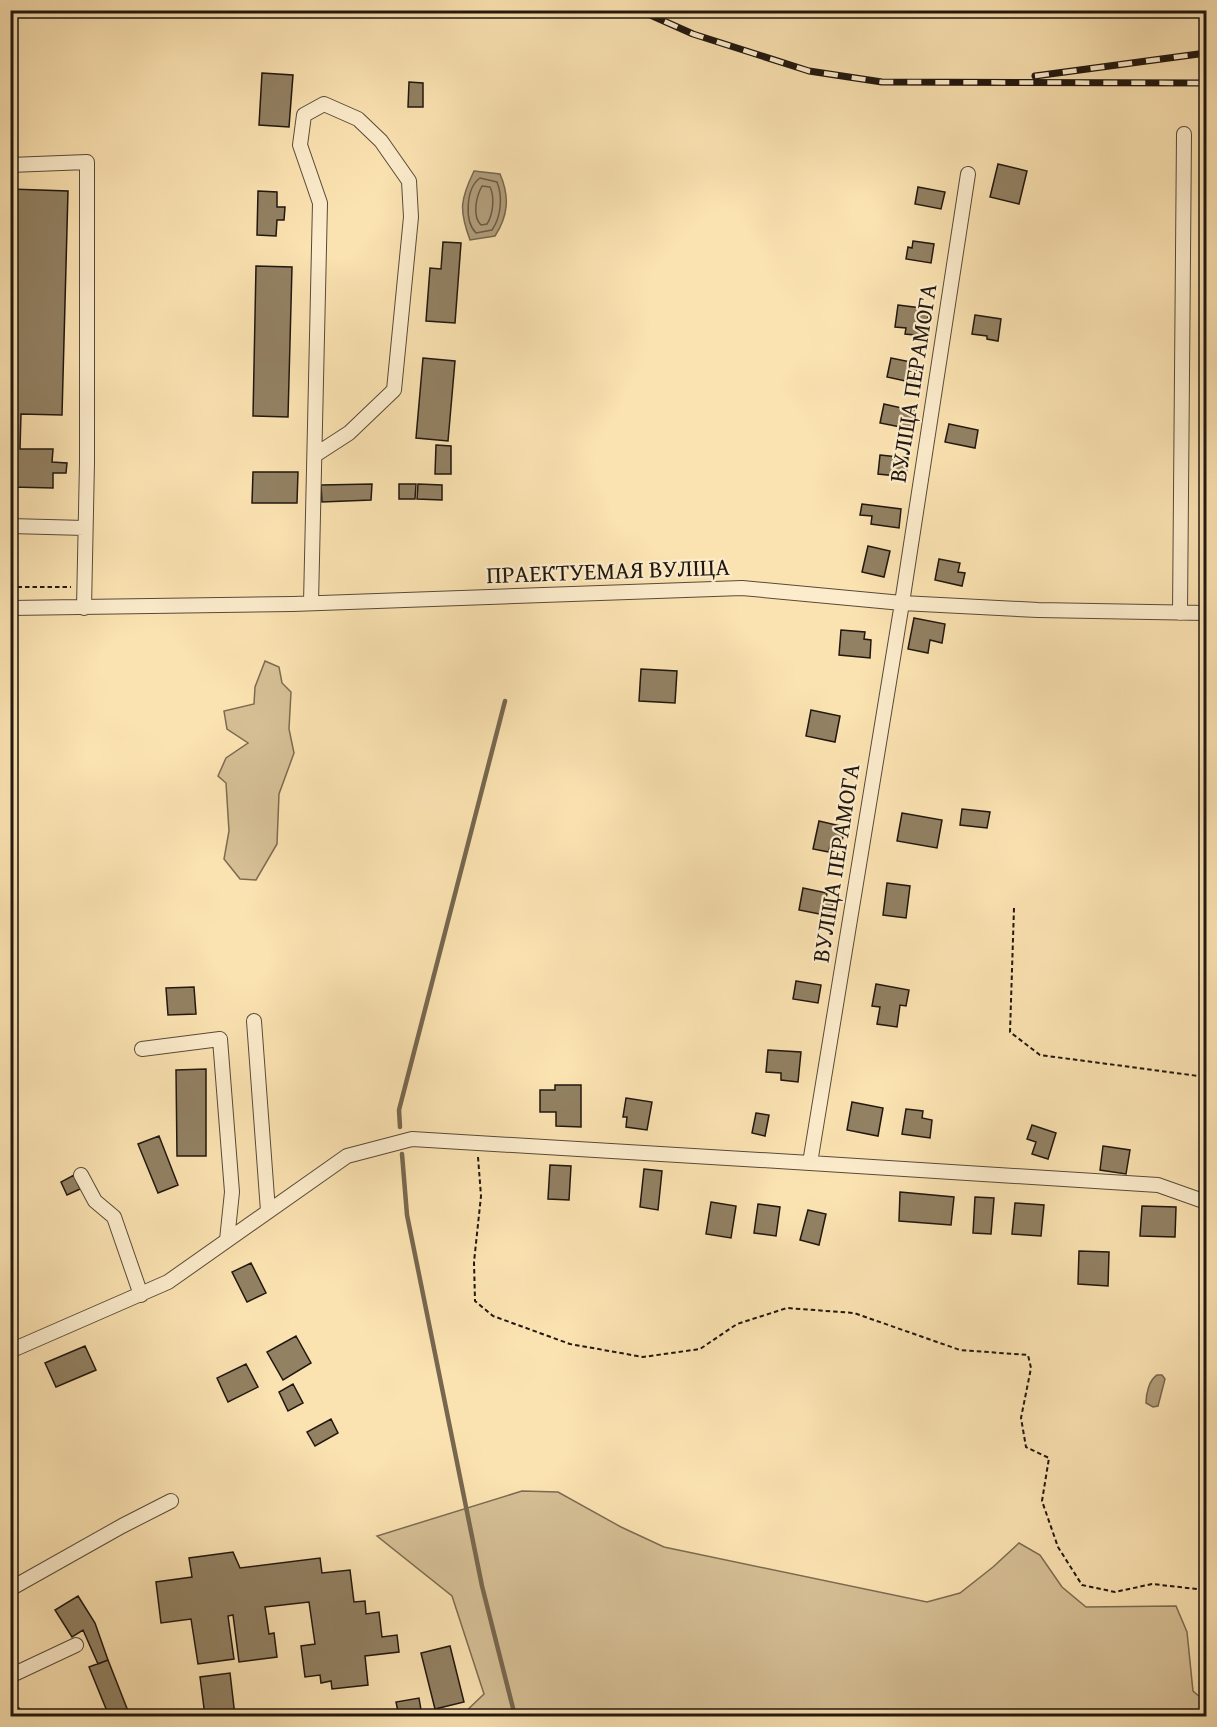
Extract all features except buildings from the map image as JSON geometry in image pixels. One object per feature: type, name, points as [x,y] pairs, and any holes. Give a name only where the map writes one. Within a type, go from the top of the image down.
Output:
[{"type":"street","points":[[311,603],[320,203],[300,145],[304,115],[324,104],[358,119],[381,141],[409,181],[411,217],[394,390],[349,433],[315,455]]},
{"type":"street","points":[[1180,613],[1184,134]]},
{"type":"street","points":[[10,165],[87,162],[84,608]]},
{"type":"street","name":"ВУЛІЦА ПЕРАМОГА","points":[[810,1163],[902,603],[968,174]]},
{"type":"street","points":[[10,526],[85,528]]},
{"type":"street","name":"ПРАЕКТУЕМАЯ ВУЛІЦА","points":[[10,608],[311,603],[742,588],[902,603],[1038,610],[1206,613]]},
{"type":"street","points":[[254,1021],[268,1212]]},
{"type":"street","points":[[142,1049],[220,1039],[232,1192],[227,1240]]},
{"type":"street","points":[[10,1351],[168,1282],[347,1156],[412,1140],[1158,1185],[1206,1202]]},
{"type":"street","points":[[81,1174],[95,1201],[114,1217],[141,1295]]},
{"type":"street","points":[[10,1589],[171,1501]]},
{"type":"street","points":[[10,1676],[75,1645]]},
{"type":"path","points":[[10,587],[84,587]]},
{"type":"path","points":[[1014,908],[1010,1032],[1040,1055],[1206,1077]]},
{"type":"path","points":[[461,1142],[478,1154],[481,1196],[474,1262],[475,1301],[493,1316],[570,1344],[643,1357],[700,1349],[737,1324],[787,1308],[854,1313],[960,1350],[1028,1355],[1031,1368],[1021,1418],[1026,1447],[1049,1458],[1042,1501],[1058,1547],[1082,1585],[1115,1592],[1152,1584],[1206,1590]]},
{"type":"path","points":[[10,1695],[24,1716]]},
{"type":"shaded area","points":[[265,661],[279,667],[282,683],[291,692],[289,729],[294,753],[279,794],[277,844],[256,880],[240,879],[224,859],[229,831],[226,783],[218,776],[226,758],[248,743],[227,729],[224,711],[254,704],[255,687]]},
{"type":"shaded area","points":[[522,1491],[558,1492],[621,1527],[664,1547],[927,1602],[960,1593],[1019,1543],[1040,1555],[1062,1587],[1086,1607],[1176,1606],[1187,1632],[1193,1691],[1206,1702],[1206,1716],[461,1716],[484,1694],[452,1596],[377,1536]]},
{"type":"water","points":[[474,171],[500,174],[506,206],[503,221],[495,236],[470,240],[464,221],[463,205]]},
{"type":"water","points":[[1157,1375],[1162,1375],[1165,1379],[1158,1406],[1153,1407],[1146,1403],[1150,1384]]},
{"type":"waterway","points":[[400,1127],[399,1110],[505,701]]},
{"type":"waterway","points":[[402,1154],[407,1215],[482,1586],[515,1716]]},
{"type":"railway","points":[[639,10],[693,34],[809,71],[882,82],[1206,83]]},
{"type":"railway","points":[[1035,76],[1206,53]]}]
